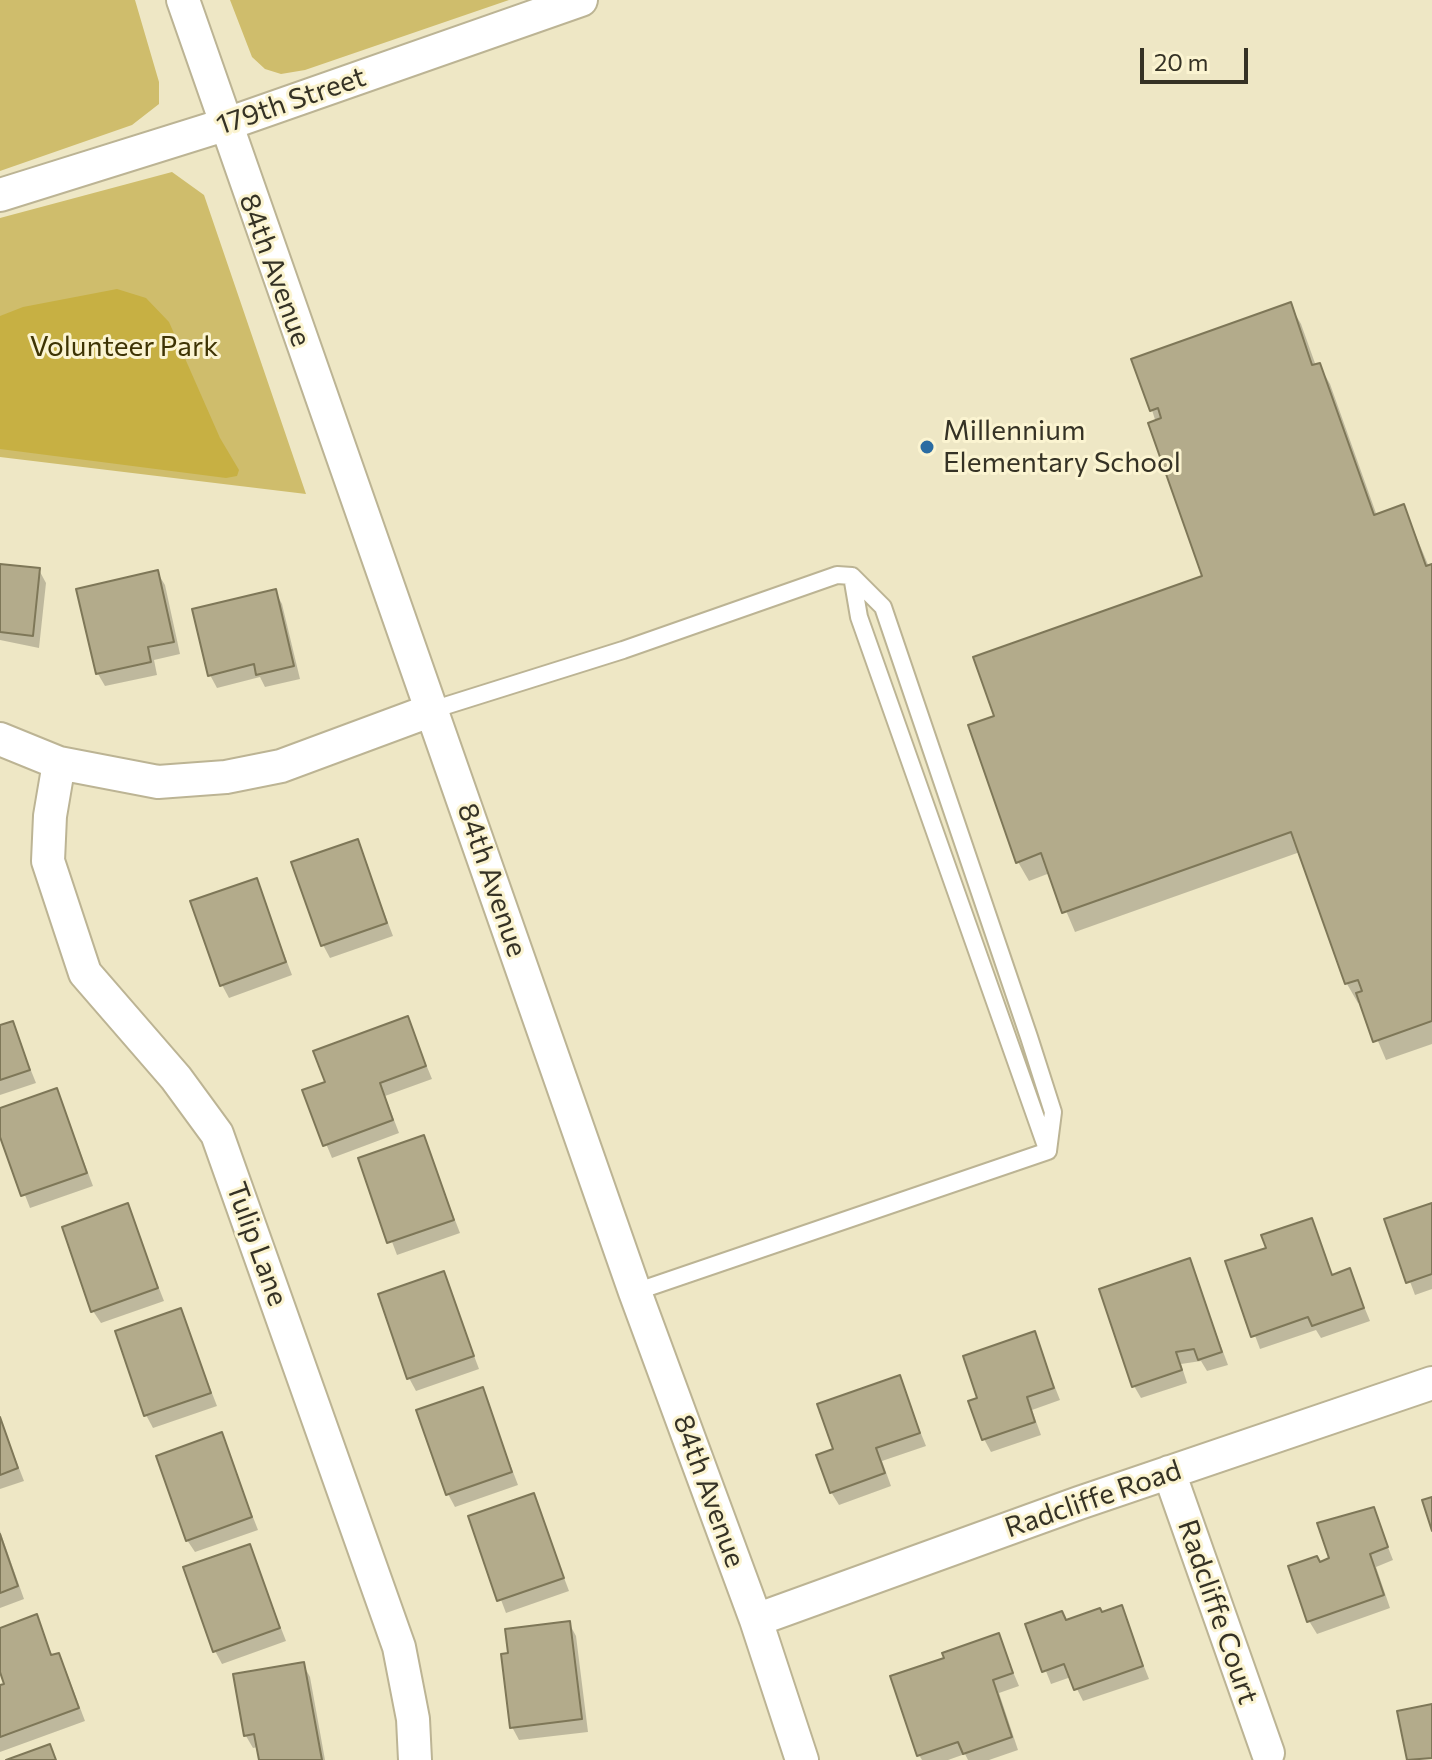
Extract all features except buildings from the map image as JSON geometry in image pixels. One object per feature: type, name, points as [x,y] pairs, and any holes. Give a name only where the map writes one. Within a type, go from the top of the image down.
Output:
[{"type":"street","name":"84th Avenue","points":[[183,0],[224,125],[635,1292],[756,1620],[802,1760]]},
{"type":"street","name":"179th Street","points":[[0,195],[224,125],[581,0]]},
{"type":"street","points":[[0,739],[59,763],[158,782],[226,777],[281,766],[432,710]]},
{"type":"street","name":"Tulip Lane","points":[[59,763],[50,816],[48,861],[85,973],[176,1078],[217,1134],[399,1647],[413,1719],[415,1760]]},
{"type":"street","name":"Radcliffe Road","points":[[756,1620],[1169,1472],[1432,1383]]},
{"type":"street","name":"Radcliffe Court","points":[[1169,1472],[1268,1753]]},
{"type":"lane","points":[[432,710],[623,650],[837,575],[852,576],[883,607],[1053,1112],[1048,1151]]},
{"type":"lane","points":[[852,576],[859,617],[1048,1151]]},
{"type":"lane","points":[[635,1292],[1048,1151]]},
{"type":"green space","points":[[0,0],[135,0],[159,82],[159,104],[132,125],[0,171]]},
{"type":"green space","points":[[230,0],[509,0],[305,70],[281,74],[265,69],[252,57]]},
{"type":"green space","name":"Volunteer Park","points":[[172,172],[204,195],[306,494],[0,457],[0,218]]},
{"type":"shaded area","points":[[117,289],[146,298],[169,322],[220,438],[239,470],[237,476],[226,478],[0,449],[0,316],[23,307]]},
{"type":"place","name":"Millennium Elementary School","points":[[927,447]]}]
